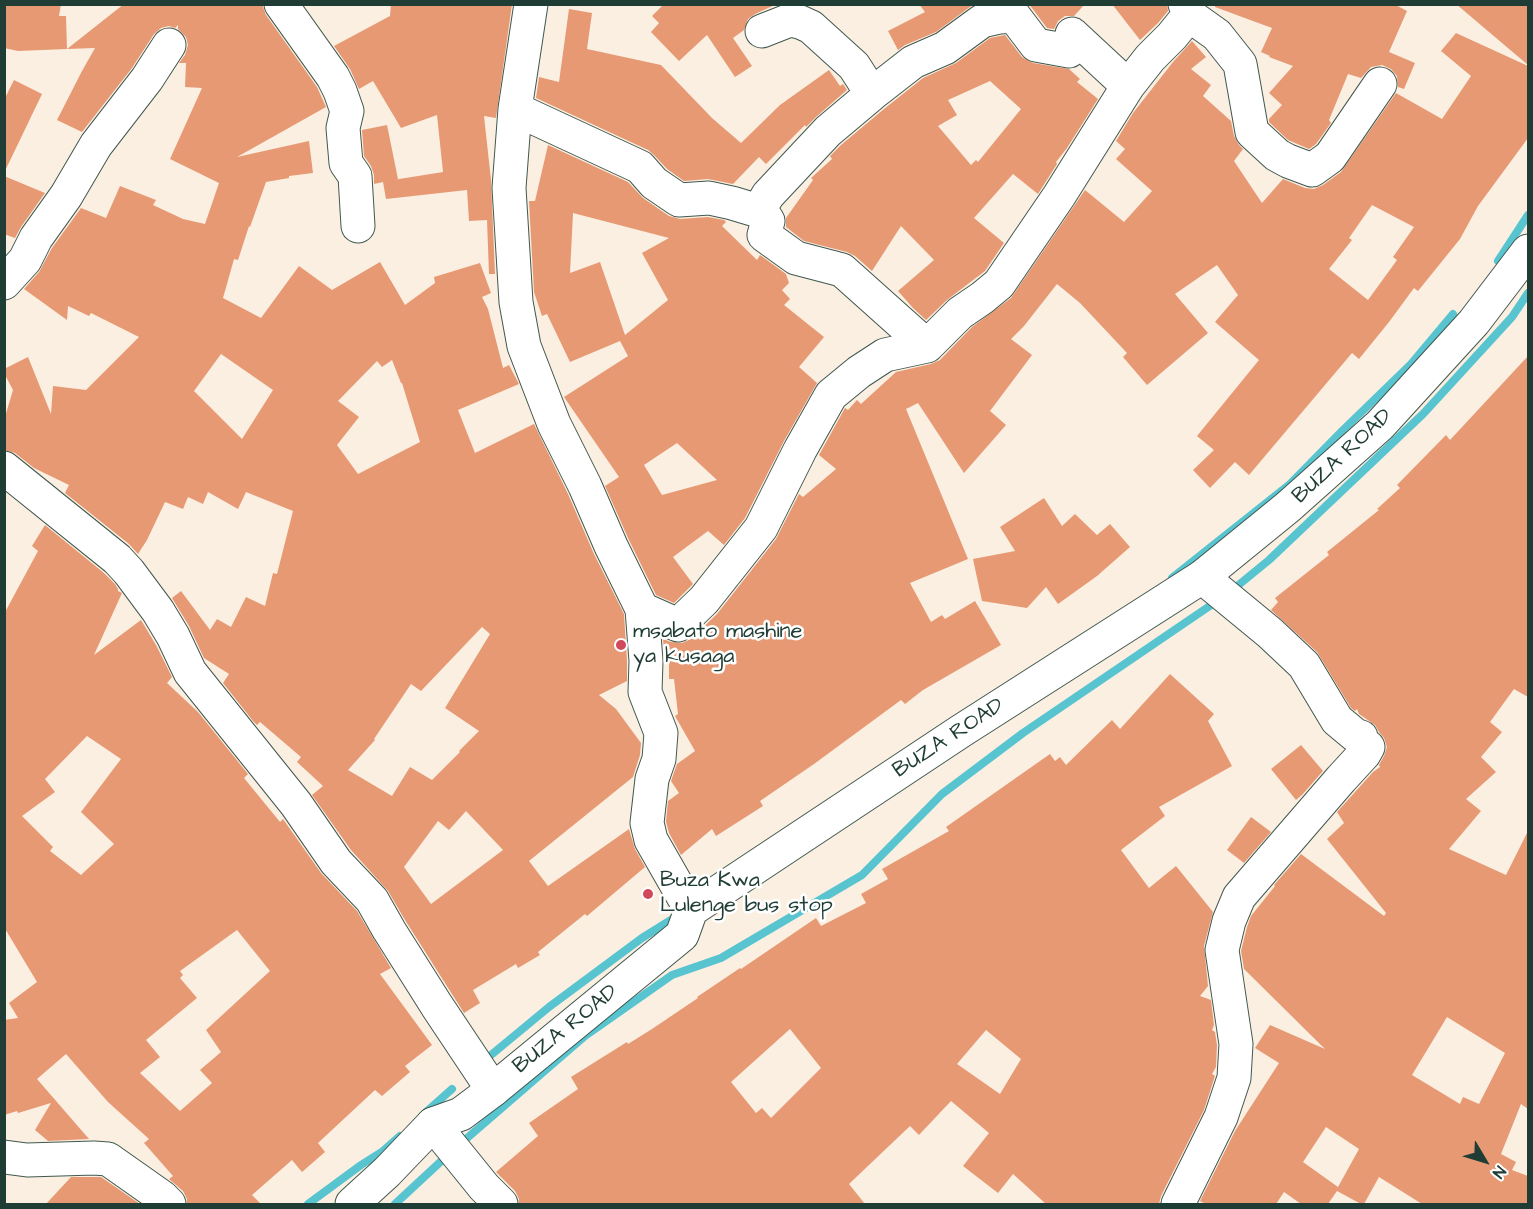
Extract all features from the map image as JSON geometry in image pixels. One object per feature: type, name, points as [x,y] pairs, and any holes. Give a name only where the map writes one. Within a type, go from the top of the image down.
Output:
[{"type":"street","points":[[281,4],[333,76],[347,111],[343,128],[346,163],[355,177],[358,226]]},
{"type":"street","points":[[531,4],[515,110],[509,188],[516,302],[524,346],[554,424],[642,609],[646,661],[645,692],[661,733],[659,759],[652,779],[647,823],[651,840],[691,910]]},
{"type":"street","points":[[642,609],[678,625],[704,600],[761,528],[800,450],[831,395],[859,372],[885,355],[927,346],[960,313],[999,284],[1059,196],[1128,86],[1150,58],[1172,36],[1187,10],[1217,35],[1240,64],[1252,132],[1277,156],[1288,161],[1312,170],[1330,157],[1380,84]]},
{"type":"street","points":[[927,346],[842,270],[796,258],[764,235],[768,221],[762,212],[762,205],[768,195],[828,131],[872,94],[913,62],[945,48],[982,21],[1000,16],[1014,16],[1036,45],[1069,51],[1072,34],[1128,86]]},
{"type":"street","points":[[762,31],[789,20],[811,27],[854,66],[872,94]]},
{"type":"street","points":[[4,283],[25,260],[36,238],[66,196],[96,145],[147,79],[169,45]]},
{"type":"street","points":[[515,110],[640,167],[654,183],[679,200],[709,198],[762,212]]},
{"type":"street","name":"BUZA ROAD","points":[[352,1204],[387,1172],[433,1124],[461,1114],[493,1090],[682,935],[691,910],[961,730],[1202,577],[1288,507],[1380,425],[1474,322],[1528,251]]},
{"type":"street","points":[[4,468],[117,559],[129,572],[158,611],[190,672],[296,804],[336,862],[372,900],[437,1006],[493,1090]]},
{"type":"street","points":[[1178,1204],[1221,1117],[1234,1078],[1236,1044],[1222,950],[1229,921],[1239,897],[1368,747],[1362,744],[1361,737],[1355,735],[1337,720],[1304,665],[1270,633],[1202,577]]},
{"type":"street","points":[[433,1124],[501,1204]]},
{"type":"street","points":[[4,1157],[27,1160],[108,1159],[169,1204]]},
{"type":"building","points":[[4,4],[61,4],[59,16],[66,16],[67,49],[18,51],[4,48]]},
{"type":"building","points":[[124,4],[262,4],[266,15],[317,87],[326,107],[237,157],[309,141],[313,173],[266,182],[238,260],[234,259],[223,298],[261,318],[299,266],[332,290],[380,262],[405,305],[435,283],[434,277],[480,263],[491,293],[482,297],[488,309],[503,368],[509,365],[519,384],[458,410],[475,453],[534,424],[624,614],[627,681],[599,695],[616,709],[641,743],[633,777],[529,861],[548,886],[629,829],[635,849],[645,867],[587,916],[585,914],[538,952],[540,955],[518,968],[516,964],[473,990],[480,1003],[464,1013],[388,891],[351,850],[312,795],[323,786],[297,762],[301,757],[260,722],[257,725],[253,721],[223,683],[229,674],[204,658],[189,626],[172,598],[181,591],[210,630],[217,619],[231,627],[246,597],[265,606],[273,573],[277,574],[293,511],[246,492],[238,509],[208,492],[203,504],[188,497],[183,509],[165,502],[138,554],[129,544],[65,493],[69,485],[34,468],[15,453],[4,450],[4,420],[13,390],[4,369],[28,357],[51,414],[53,386],[86,390],[139,337],[91,313],[89,316],[68,306],[67,320],[24,289],[39,272],[52,248],[81,208],[106,218],[120,186],[156,200],[153,205],[183,219],[205,224],[219,183],[170,159],[202,88],[185,87],[186,63],[179,63],[188,45],[178,25],[175,28],[169,26],[161,28],[154,34],[132,68],[82,132],[57,120],[95,48],[67,49]],"holes":[[[221,354],[273,390],[242,439],[194,391]],[[392,360],[402,383],[420,442],[358,474],[337,445],[359,417],[338,401],[377,361],[382,367]],[[482,627],[490,634],[445,708],[479,731],[432,780],[410,767],[392,796],[348,770],[375,740],[411,684],[421,691]],[[466,811],[503,850],[431,904],[404,867],[438,821],[449,830]]]},
{"type":"building","points":[[391,4],[512,4],[496,118],[484,116],[491,180],[495,274],[489,274],[487,220],[469,221],[467,190],[386,199],[383,182],[374,184],[371,166],[364,156],[362,130],[387,125],[398,179],[393,180],[443,172],[437,115],[401,128],[373,81],[359,89],[350,69],[334,46],[390,16]]},
{"type":"building","points":[[664,4],[777,4],[748,19],[744,30],[733,38],[752,66],[735,77],[707,35],[679,61],[651,32],[659,23],[652,16]]},
{"type":"building","points":[[919,4],[974,4],[936,32],[898,50],[888,31],[925,12]]},
{"type":"building","points":[[1029,4],[1085,4],[1074,16],[1065,16],[1058,21],[1054,29],[1047,28]]},
{"type":"building","points":[[1112,4],[1167,4],[1168,11],[1140,40]]},
{"type":"building","points":[[1215,4],[1394,4],[1407,11],[1389,52],[1415,63],[1404,89],[1398,87],[1397,76],[1391,69],[1382,65],[1371,67],[1361,78],[1348,74],[1329,120],[1331,123],[1316,144],[1309,149],[1288,140],[1269,122],[1269,119],[1282,105],[1269,93],[1293,66],[1261,52],[1272,28],[1215,7]]},
{"type":"building","points":[[1456,4],[1528,4],[1528,65]]},
{"type":"building","points":[[569,9],[592,13],[587,49],[661,65],[712,118],[741,143],[780,105],[829,70],[840,86],[843,84],[847,90],[806,127],[805,125],[766,164],[759,157],[733,184],[708,179],[684,181],[667,169],[648,150],[536,98],[539,77],[559,82]]},
{"type":"building","points":[[1456,33],[1528,66],[1528,138],[1478,206],[1460,239],[1418,291],[1414,288],[1359,359],[1352,353],[1249,475],[1235,462],[1210,488],[1193,470],[1214,450],[1197,436],[1259,360],[1215,322],[1238,295],[1217,265],[1175,294],[1208,333],[1147,385],[1123,357],[1127,353],[1080,303],[1057,284],[1011,339],[1032,355],[990,411],[1006,425],[964,473],[918,403],[906,409],[968,559],[910,583],[931,622],[942,615],[945,619],[975,601],[1001,645],[923,690],[905,704],[901,700],[760,801],[763,806],[716,836],[712,829],[681,855],[669,833],[666,822],[668,801],[679,793],[671,781],[677,764],[695,751],[675,716],[678,714],[674,679],[669,679],[669,659],[665,662],[663,639],[682,643],[691,639],[717,614],[776,539],[799,494],[803,497],[836,469],[819,455],[845,408],[848,410],[857,400],[861,404],[896,372],[940,360],[972,327],[1011,298],[1085,190],[1124,222],[1152,191],[1116,159],[1125,149],[1116,141],[1133,113],[1192,41],[1206,57],[1191,69],[1211,85],[1203,96],[1231,121],[1234,136],[1243,149],[1234,161],[1262,203],[1283,179],[1305,188],[1314,189],[1341,172],[1396,93],[1442,119],[1471,76],[1441,51]],"holes":[[[1372,205],[1414,227],[1393,257],[1397,260],[1368,300],[1329,269],[1352,240],[1349,238]]]},
{"type":"building","points":[[1005,35],[1022,57],[1033,63],[1069,69],[1080,79],[1077,82],[1098,99],[1056,162],[1057,164],[1038,194],[1013,174],[974,218],[1004,243],[985,271],[947,300],[926,320],[898,291],[934,260],[901,226],[872,271],[847,252],[804,241],[786,227],[786,218],[813,180],[811,178],[832,159],[830,156],[841,145],[923,78],[956,63],[990,38]],"holes":[[[990,81],[1021,109],[978,162],[976,160],[971,165],[938,126],[957,115],[948,100]]]},
{"type":"building","points":[[14,80],[42,94],[4,173],[4,100]]},
{"type":"building","points":[[548,145],[628,182],[643,198],[669,216],[680,219],[708,217],[724,220],[726,222],[722,226],[757,260],[760,255],[786,274],[789,283],[782,290],[790,299],[784,305],[824,337],[799,367],[817,383],[784,441],[745,518],[724,545],[708,531],[673,557],[693,584],[674,603],[656,595],[605,486],[619,477],[564,397],[628,356],[620,341],[570,362],[547,314],[542,316],[534,292],[529,201],[535,201]],"holes":[[[573,213],[669,238],[642,253],[668,300],[625,335],[600,262],[570,273]],[[677,443],[717,480],[662,495],[644,465]]]},
{"type":"building","points":[[4,176],[45,193],[15,238],[4,234]]},
{"type":"building","points":[[1528,356],[1528,697],[1514,689],[1490,722],[1502,732],[1481,757],[1496,772],[1466,799],[1481,811],[1449,849],[1506,875],[1528,831],[1528,1109],[1521,1104],[1501,1154],[1516,1162],[1512,1170],[1528,1176],[1528,1204],[1422,1204],[1379,1177],[1364,1204],[1337,1191],[1328,1204],[1301,1204],[1284,1192],[1276,1204],[1206,1204],[1200,1201],[1235,1131],[1279,1063],[1255,1048],[1270,1025],[1325,1049],[1244,969],[1241,951],[1251,916],[1301,854],[1384,916],[1386,913],[1327,839],[1344,823],[1337,812],[1380,767],[1387,747],[1384,738],[1375,725],[1359,714],[1357,709],[1355,711],[1351,708],[1317,652],[1271,610],[1278,602],[1275,598],[1329,555],[1327,552],[1379,510],[1377,509],[1400,488],[1397,485],[1446,435],[1450,440]],"holes":[[[1447,1017],[1505,1053],[1479,1104],[1463,1097],[1460,1104],[1412,1075]],[[1326,1127],[1359,1149],[1338,1187],[1303,1162]]]},
{"type":"building","points":[[1044,498],[1062,526],[1075,514],[1097,535],[1110,524],[1130,547],[1097,576],[1058,604],[1046,587],[1027,608],[982,601],[973,559],[1015,551],[1000,527]]},
{"type":"building","points":[[45,525],[115,584],[118,591],[122,593],[94,655],[141,620],[172,677],[167,683],[198,712],[248,774],[244,778],[280,822],[283,819],[321,873],[357,911],[391,968],[380,974],[432,1045],[405,1066],[410,1072],[382,1096],[375,1090],[318,1143],[325,1152],[302,1172],[292,1160],[252,1195],[261,1204],[187,1204],[183,1191],[169,1179],[173,1176],[144,1143],[149,1139],[108,1102],[66,1054],[37,1079],[89,1139],[48,1141],[35,1130],[51,1103],[4,1115],[4,1020],[18,1018],[9,1003],[37,982],[4,927],[4,614],[38,551],[32,546]],"holes":[[[87,736],[121,759],[81,812],[114,844],[81,875],[50,851],[53,847],[22,816],[55,792],[45,779]],[[237,930],[270,971],[206,1030],[221,1052],[200,1070],[212,1083],[180,1111],[140,1073],[160,1057],[146,1040],[197,998],[180,978],[183,975],[180,971]]]},
{"type":"building","points":[[1170,674],[1214,714],[1208,721],[1232,766],[1159,807],[1165,816],[1121,850],[1149,888],[1176,866],[1213,912],[1204,946],[1208,986],[1200,996],[1211,1000],[1214,1025],[1212,1030],[1215,1032],[1217,1045],[1216,1067],[1212,1074],[1215,1076],[1204,1110],[1159,1204],[1046,1204],[1013,1174],[998,1193],[963,1166],[989,1133],[951,1101],[919,1135],[910,1126],[849,1184],[865,1204],[519,1204],[515,1191],[496,1172],[538,1136],[529,1123],[578,1089],[571,1077],[652,1029],[816,918],[821,926],[866,903],[861,894],[888,879],[882,869],[949,831],[946,827],[1050,754],[1055,761],[1060,757],[1066,765],[1112,720],[1120,729]],"holes":[[[790,1029],[821,1068],[771,1118],[762,1108],[756,1113],[731,1082]],[[986,1030],[1021,1059],[1000,1094],[957,1064]]]},
{"type":"building","points":[[1301,745],[1323,771],[1296,800],[1271,769]]},
{"type":"building","points":[[1251,817],[1271,832],[1244,863],[1227,850]]},
{"type":"building","points":[[71,1177],[101,1177],[140,1204],[46,1204]]},
{"type":"waterway","points":[[1498,261],[1528,215]]},
{"type":"waterway","points":[[1230,592],[1269,560],[1423,414],[1512,317],[1528,293]]},
{"type":"waterway","points":[[1172,578],[1289,485],[1411,364],[1453,314]]},
{"type":"waterway","points":[[459,1145],[585,1036],[672,975],[721,958],[862,875],[942,794],[1023,733],[1220,599]]},
{"type":"waterway","points":[[485,1060],[549,1007],[642,938],[679,915]]},
{"type":"waterway","points":[[425,1113],[452,1089]]},
{"type":"waterway","points":[[308,1204],[383,1151],[400,1136]]},
{"type":"waterway","points":[[395,1204],[450,1153]]},
{"type":"place","name":"msabato mashine ya kusaga","points":[[621,645]]},
{"type":"place","name":"Buza Kwa Lulenge bus stop","points":[[648,894]]}]
